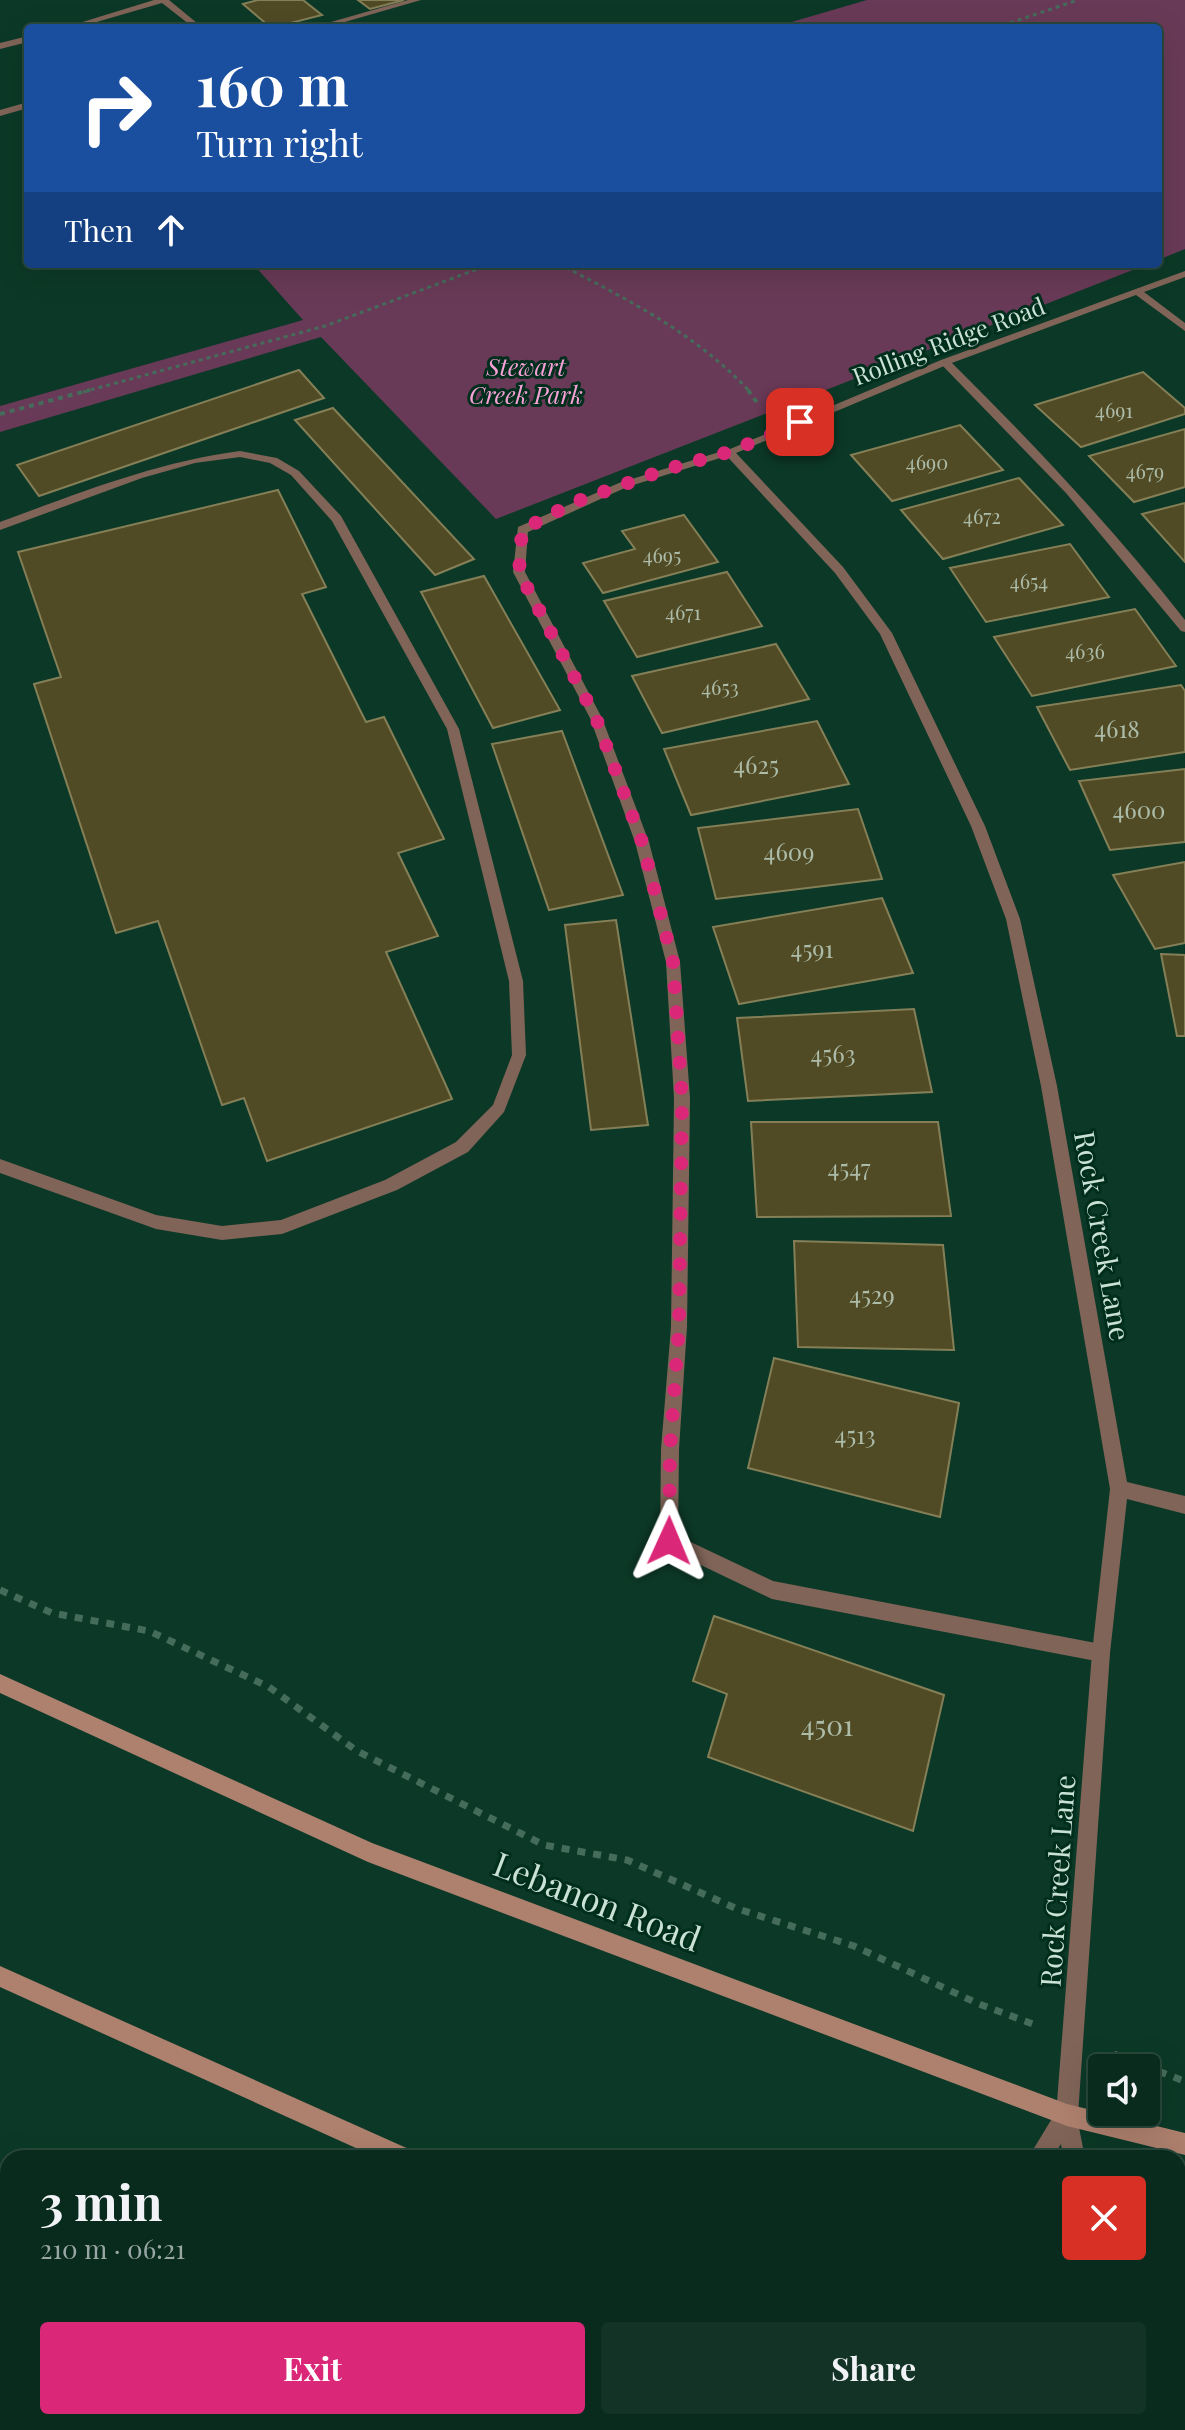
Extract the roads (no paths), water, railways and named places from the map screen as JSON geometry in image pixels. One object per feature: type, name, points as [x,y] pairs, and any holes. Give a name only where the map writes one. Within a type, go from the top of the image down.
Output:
[{"type":"main road","name":"Lebanon Road","points":[[0,1683],[368,1852],[1067,2115],[1185,2144]]},
{"type":"main road","points":[[0,1976],[385,2150]]},
{"type":"street","points":[[81,24],[163,0],[194,24]]},
{"type":"street","points":[[329,24],[417,0]]},
{"type":"street","points":[[0,46],[24,40]]},
{"type":"street","points":[[0,113],[24,106]]},
{"type":"street","name":"Rolling Ridge Road","points":[[1101,1653],[772,1590],[669,1541],[670,1449],[679,1327],[682,1098],[673,962],[642,842],[596,718],[519,572],[522,530],[575,502],[667,469],[729,452],[945,362],[1185,274]]},
{"type":"street","points":[[1139,293],[1185,328]]},
{"type":"street","points":[[945,362],[1047,462],[1126,551],[1185,628]]},
{"type":"street","name":"Rock Creek Lane","points":[[729,452],[839,570],[886,633],[978,826],[1013,919],[1049,1086],[1119,1489],[1101,1653],[1067,2115]]},
{"type":"street","points":[[0,526],[138,476],[194,460],[240,454],[273,460],[295,473],[337,519],[453,729],[516,981],[519,1055],[499,1108],[462,1147],[391,1185],[282,1227],[222,1233],[156,1222],[0,1166]]},
{"type":"street","points":[[1119,1489],[1185,1505]]},
{"type":"street","points":[[1044,2150],[1067,2115]]},
{"type":"street","points":[[1067,2115],[1073,2150]]},
{"type":"park label","name":"Stewart Creek Park","points":[[526,382]]}]
